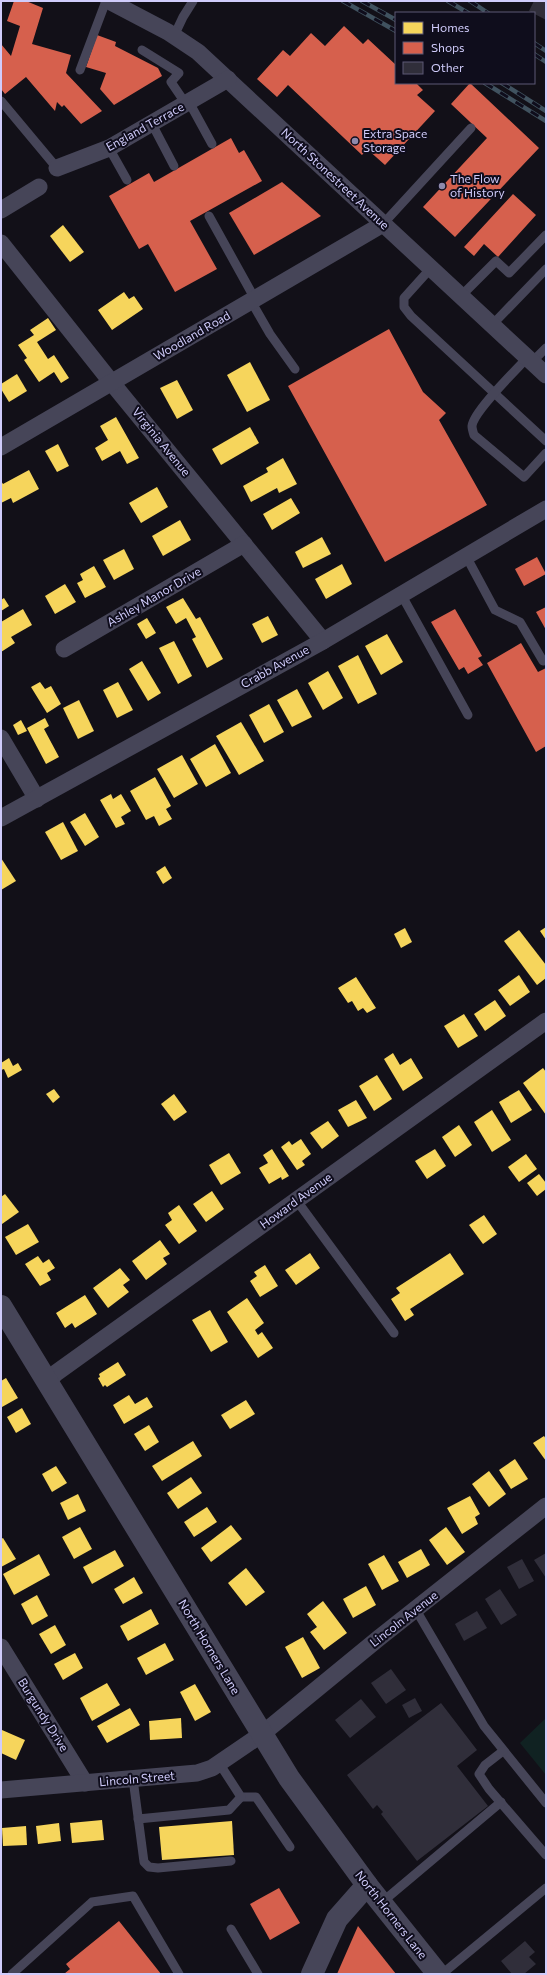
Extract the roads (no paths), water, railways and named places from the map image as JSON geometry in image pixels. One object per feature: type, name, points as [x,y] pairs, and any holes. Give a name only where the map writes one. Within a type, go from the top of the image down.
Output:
[{"type":"street","name":"North Stonestreet Avenue","points":[[119,3],[198,52],[546,375]]},
{"type":"street","name":"England Terrace","points":[[57,168],[109,148],[228,79]]},
{"type":"street","points":[[1,210],[39,187]]},
{"type":"street","name":"Woodland Road","points":[[1,447],[383,224]]},
{"type":"street","name":"Virginia Avenue","points":[[1,243],[112,383],[323,640]]},
{"type":"street","name":"Crabb Avenue","points":[[1,818],[323,640],[546,509]]},
{"type":"street","name":"Ashley Manor Drive","points":[[64,649],[244,544]]},
{"type":"street","points":[[1,738],[37,799]]},
{"type":"street","name":"Howard Avenue","points":[[47,1382],[62,1368],[297,1201],[546,1021]]},
{"type":"street","name":"North Horners Lane","points":[[1,1306],[289,1778],[367,1885],[438,1974]]},
{"type":"street","name":"Lincoln Avenue","points":[[262,1734],[379,1638],[546,1506]]},
{"type":"street","name":"Burgundy Drive","points":[[1,1647],[85,1783]]},
{"type":"street","name":"Lincoln Street","points":[[1,1790],[197,1773],[212,1768],[262,1734]]},
{"type":"street","points":[[312,1974],[338,1919],[367,1885]]},
{"type":"lane","points":[[80,70],[106,1]]},
{"type":"lane","points":[[174,36],[182,17],[193,1]]},
{"type":"lane","points":[[142,50],[179,73],[171,82],[188,103],[212,144]]},
{"type":"lane","points":[[1,101],[57,168]]},
{"type":"lane","points":[[152,124],[174,166]]},
{"type":"lane","points":[[383,224],[471,128]]},
{"type":"lane","points":[[109,148],[127,180]]},
{"type":"lane","points":[[209,216],[270,334],[294,369]]},
{"type":"lane","points":[[461,296],[496,260],[510,274],[546,235]]},
{"type":"lane","points":[[431,268],[404,298],[404,307],[411,316],[546,441]]},
{"type":"lane","points":[[492,325],[546,270]]},
{"type":"lane","points":[[546,348],[530,360],[495,394],[474,419],[472,426],[474,435],[524,477],[546,453]]},
{"type":"lane","points":[[466,556],[495,610],[520,622],[543,661]]},
{"type":"lane","points":[[401,594],[468,715]]},
{"type":"lane","points":[[297,1201],[394,1333]]},
{"type":"lane","points":[[416,1610],[484,1726],[546,1803]]},
{"type":"lane","points":[[503,1751],[485,1765],[479,1774],[546,1855]]},
{"type":"lane","points":[[219,1763],[241,1797]]},
{"type":"lane","points":[[133,1779],[144,1862],[149,1867],[158,1868],[231,1861]]},
{"type":"lane","points":[[138,1819],[229,1810],[241,1797],[256,1797],[290,1847]]},
{"type":"lane","points":[[381,1903],[501,1802]]},
{"type":"lane","points":[[442,1974],[546,1888]]},
{"type":"lane","points":[[12,1974],[92,1902],[133,1896],[179,1974]]},
{"type":"lane","points":[[231,1929],[258,1974]]},
{"type":"railway","points":[[343,1],[395,30]]},
{"type":"railway","points":[[362,1],[395,19]]},
{"type":"railway","points":[[448,1],[466,12]]},
{"type":"railway","points":[[470,1],[486,12]]},
{"type":"railway","points":[[535,44],[546,51]]},
{"type":"railway","points":[[535,55],[546,62]]},
{"type":"railway","points":[[487,84],[546,121]]},
{"type":"railway","points":[[504,84],[546,111]]},
{"type":"place","name":"Extra Space Storage","points":[[355,141]]},
{"type":"place","name":"The Flow of History","points":[[442,186]]}]
